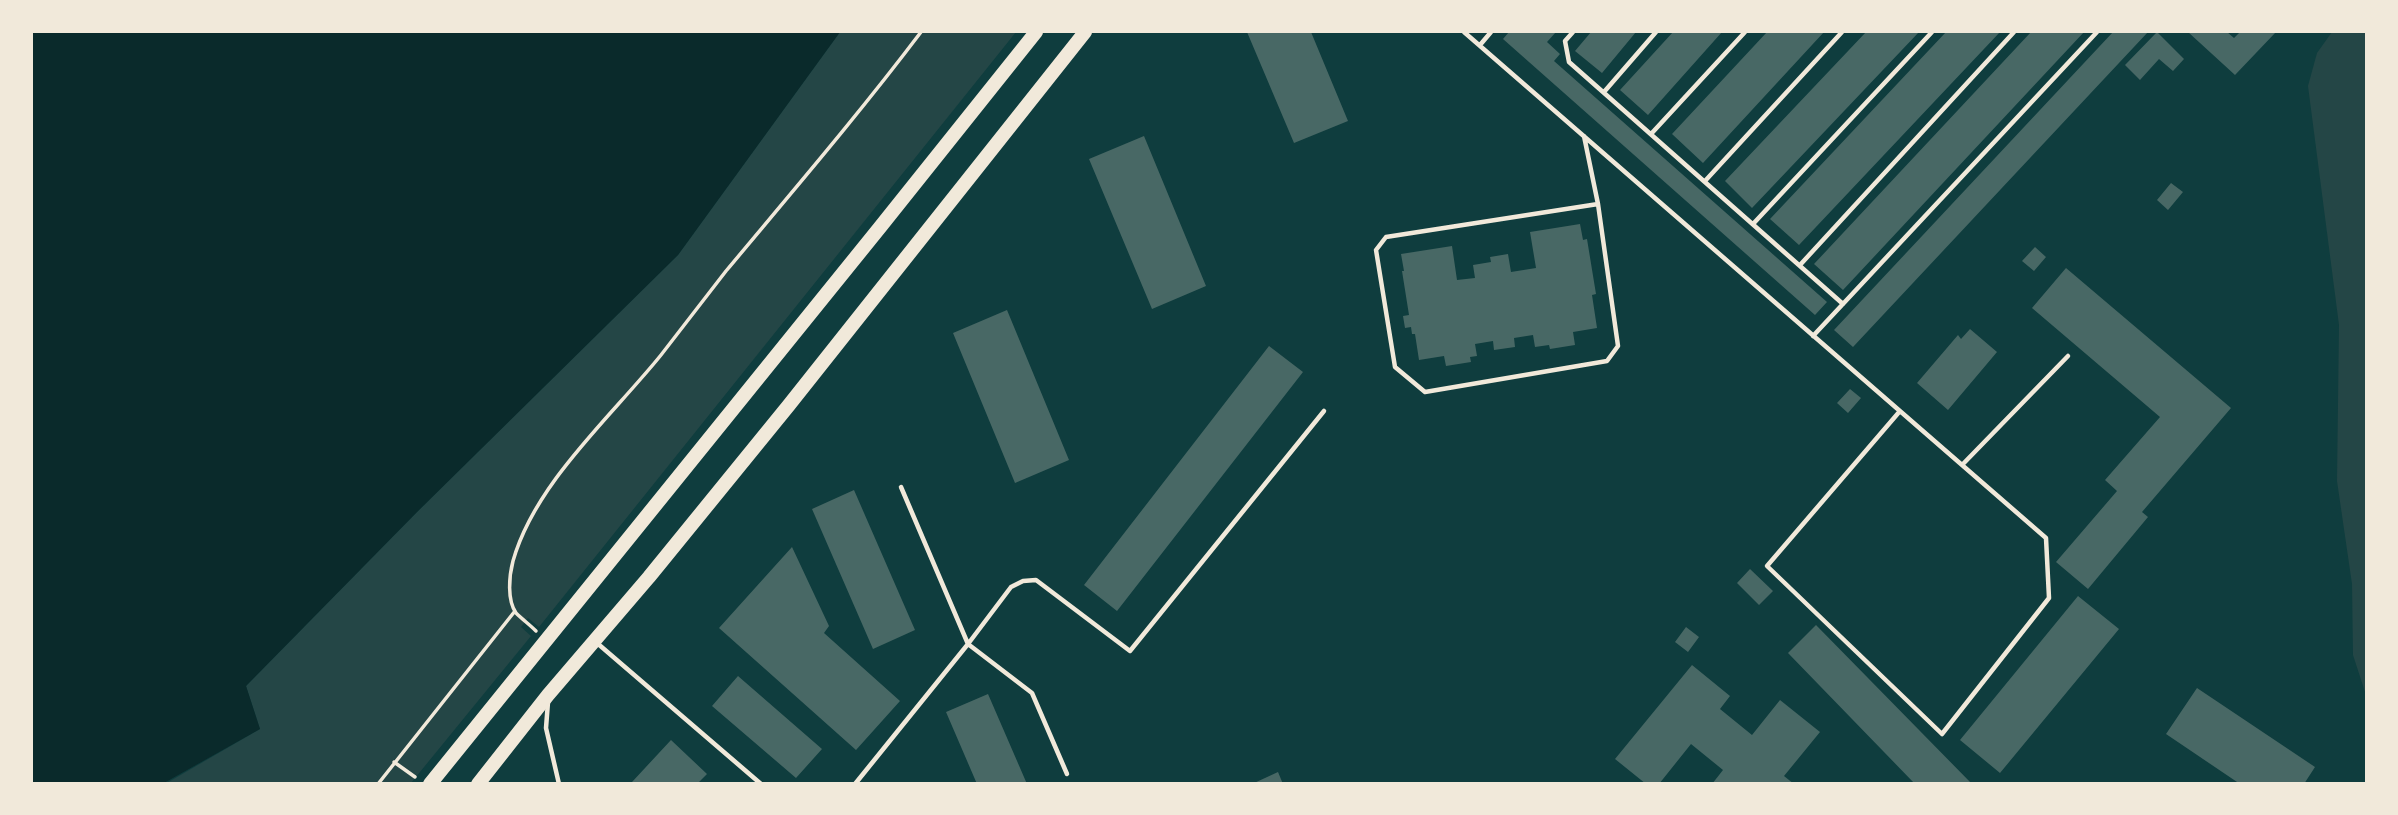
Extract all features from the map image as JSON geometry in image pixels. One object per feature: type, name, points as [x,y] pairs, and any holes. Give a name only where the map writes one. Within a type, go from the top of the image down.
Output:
[{"type":"main road","points":[[430,783],[1036,32]]},
{"type":"main road","points":[[478,783],[789,405],[1085,32]]},
{"type":"lane","points":[[1464,32],[1480,45],[2046,538],[2049,598],[1942,734],[1767,566],[1900,411]]},
{"type":"lane","points":[[1480,45],[1491,32]]},
{"type":"lane","points":[[1573,32],[1565,41],[1569,62],[1843,303]]},
{"type":"lane","points":[[1604,92],[1656,32]]},
{"type":"lane","points":[[1651,134],[1745,32]]},
{"type":"lane","points":[[1705,181],[1842,32]]},
{"type":"lane","points":[[1753,224],[1932,32]]},
{"type":"lane","points":[[1800,265],[2014,32]]},
{"type":"lane","points":[[1813,336],[2098,32]]},
{"type":"lane","points":[[1584,136],[1598,204],[1618,346],[1607,361],[1425,391],[1395,367],[1376,250],[1386,237],[1598,204]]},
{"type":"lane","points":[[1962,465],[2068,356]]},
{"type":"lane","points":[[855,783],[1011,587],[1023,581],[1035,580],[1130,651],[1324,411]]},
{"type":"lane","points":[[901,487],[968,644],[1032,693],[1067,774]]},
{"type":"lane","points":[[595,641],[761,783]]},
{"type":"lane","points":[[548,695],[546,728],[559,783]]},
{"type":"path","points":[[546,641],[515,611],[509,587],[513,562],[541,499],[621,398],[649,369],[841,134],[921,32]]},
{"type":"path","points":[[378,783],[515,611]]},
{"type":"path","points":[[394,762],[424,783]]},
{"type":"shaded area","points":[[32,32],[840,32],[678,255],[417,512],[246,686],[260,729],[164,783],[32,783]]},
{"type":"shaded area","points":[[840,32],[1016,32],[539,627],[528,618],[521,627],[531,636],[411,783],[165,784],[260,729],[246,686],[417,512],[678,255]]},
{"type":"shaded area","points":[[2332,32],[2366,32],[2366,695],[2353,655],[2352,584],[2337,481],[2339,325],[2308,86],[2317,53]]},
{"type":"building","points":[[1247,32],[1311,32],[1348,121],[1294,143]]},
{"type":"building","points":[[1509,32],[1556,32],[1547,42],[1560,54],[1554,61],[1827,302],[1815,315],[1503,39]]},
{"type":"building","points":[[1591,32],[1636,32],[1602,73],[1575,51]]},
{"type":"building","points":[[1673,32],[1722,32],[1648,115],[1620,90]]},
{"type":"building","points":[[1767,32],[1824,32],[1703,163],[1672,134]]},
{"type":"building","points":[[1866,32],[1919,32],[1752,208],[1725,181]]},
{"type":"building","points":[[1946,32],[2000,32],[1799,245],[1770,219]]},
{"type":"building","points":[[2031,32],[2084,32],[1843,290],[1814,264]]},
{"type":"building","points":[[2113,32],[2148,32],[1853,347],[1834,330]]},
{"type":"building","points":[[2157,32],[2184,59],[2173,71],[2159,59],[2140,80],[2125,65]]},
{"type":"building","points":[[2188,32],[2227,32],[2234,38],[2240,32],[2276,32],[2235,75]]},
{"type":"building","points":[[1144,136],[1206,286],[1152,309],[1089,159]]},
{"type":"building","points":[[2171,183],[2183,192],[2168,210],[2157,200]]},
{"type":"building","points":[[1580,224],[1583,240],[1587,239],[1596,294],[1592,295],[1597,328],[1573,332],[1575,345],[1550,349],[1549,345],[1535,347],[1533,335],[1514,338],[1515,347],[1494,350],[1493,341],[1475,344],[1477,356],[1470,357],[1471,362],[1446,366],[1444,356],[1419,360],[1415,334],[1412,334],[1411,327],[1405,328],[1403,316],[1409,315],[1401,254],[1452,246],[1457,280],[1475,278],[1473,265],[1491,262],[1490,257],[1508,254],[1511,272],[1536,268],[1530,232]]},
{"type":"building","points":[[2035,247],[2046,257],[2034,271],[2022,261]]},
{"type":"building","points":[[2066,268],[2231,408],[2142,512],[2148,517],[2088,589],[2056,562],[2117,491],[2105,480],[2160,417],[2032,308]]},
{"type":"building","points":[[1007,310],[1069,460],[1015,483],[953,333]]},
{"type":"building","points":[[1970,329],[1997,352],[1948,410],[1917,383],[1958,335],[1961,339]]},
{"type":"building","points":[[1269,346],[1303,372],[1117,611],[1084,585]]},
{"type":"building","points":[[1850,389],[1861,398],[1848,413],[1837,403]]},
{"type":"building","points":[[854,490],[915,630],[873,649],[812,509]]},
{"type":"building","points":[[792,547],[829,626],[824,633],[900,701],[856,750],[719,628]]},
{"type":"building","points":[[1750,569],[1773,591],[1759,605],[1737,583]]},
{"type":"building","points":[[2078,596],[2119,629],[2000,773],[1960,740]]},
{"type":"building","points":[[1816,625],[1972,784],[1915,784],[1788,653]]},
{"type":"building","points":[[1686,627],[1699,637],[1688,652],[1675,642]]},
{"type":"building","points":[[1692,665],[1730,696],[1720,709],[1752,735],[1780,700],[1820,732],[1784,776],[1794,784],[1712,784],[1723,770],[1691,744],[1659,784],[1646,784],[1615,759]]},
{"type":"building","points":[[738,676],[822,749],[796,778],[712,706]]},
{"type":"building","points":[[2197,688],[2315,767],[2304,784],[2240,784],[2166,734]]},
{"type":"building","points":[[988,694],[1027,784],[977,784],[946,712]]},
{"type":"building","points":[[671,740],[707,774],[697,784],[634,784],[632,782]]},
{"type":"building","points":[[1278,772],[1283,784],[1252,784]]}]
